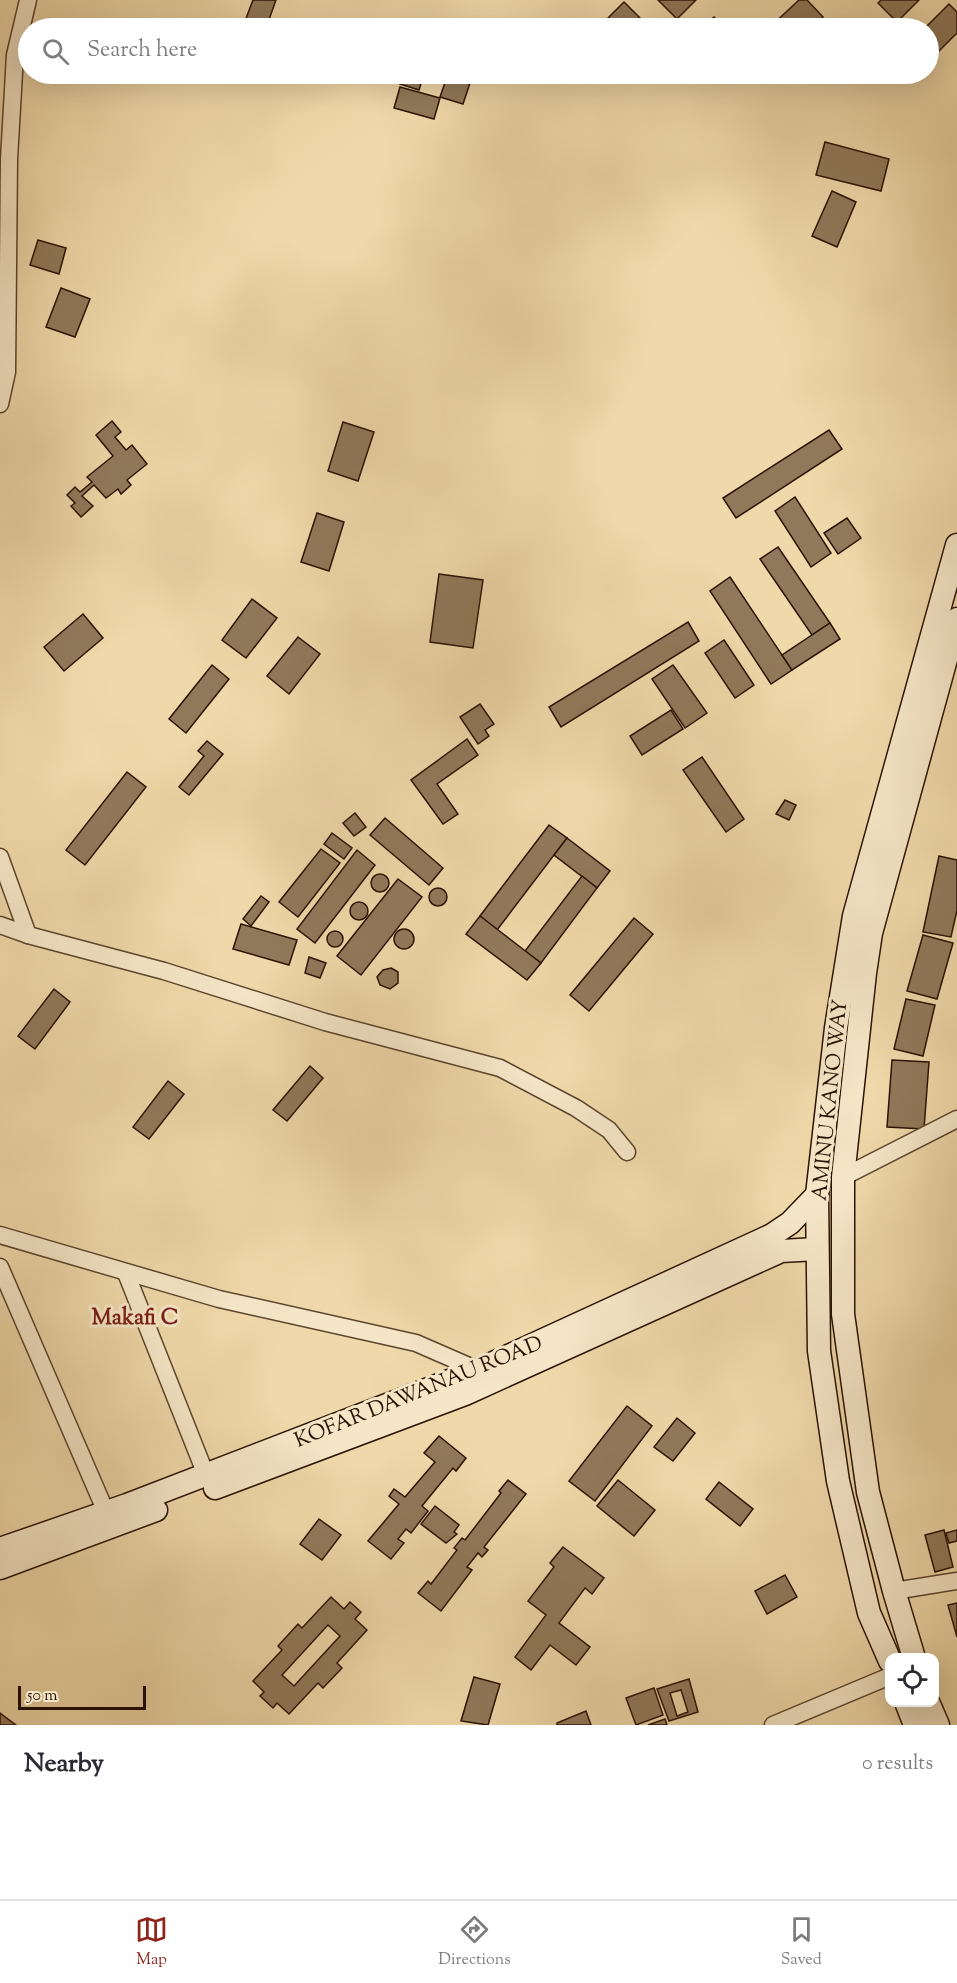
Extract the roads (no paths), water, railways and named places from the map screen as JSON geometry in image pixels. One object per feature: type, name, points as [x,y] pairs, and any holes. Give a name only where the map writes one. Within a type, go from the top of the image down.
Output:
[{"type":"main road","name":"AMINU KANO WAY","points":[[913,1653],[868,1492],[845,1342],[841,1237],[843,1177],[865,973],[872,933],[947,628],[957,545]]},
{"type":"main road","name":"AMINU KANO WAY","points":[[886,1653],[869,1613],[838,1481],[819,1351],[817,1195],[839,1006],[854,916],[947,628]]},
{"type":"main road","name":"KOFAR DAWANAU ROAD","points":[[0,1549],[206,1475],[478,1370],[772,1235],[790,1223],[817,1195]]},
{"type":"main road","name":"KOFAR DAWANAU ROAD","points":[[0,1568],[465,1394],[781,1251],[817,1249]]},
{"type":"main road","points":[[860,1578],[891,1581]]},
{"type":"main road","points":[[908,1707],[915,1725]]},
{"type":"main road","points":[[930,1707],[939,1725]]},
{"type":"street","points":[[24,18],[28,0]]},
{"type":"street","points":[[0,404],[7,372],[9,159],[15,56],[18,43]]},
{"type":"street","points":[[0,857],[28,935]]},
{"type":"street","points":[[0,925],[28,935],[164,971],[325,1022],[500,1068],[576,1108],[609,1130],[627,1152]]},
{"type":"street","points":[[843,1177],[957,1119]]},
{"type":"street","points":[[0,1235],[219,1299],[416,1343],[478,1370]]},
{"type":"street","points":[[0,1267],[106,1512]]},
{"type":"street","points":[[126,1273],[206,1475]]},
{"type":"street","points":[[891,1581],[957,1581]]},
{"type":"street","points":[[773,1725],[885,1678]]},
{"type":"district","name":"Makafi C","points":[[135,1316]]}]
